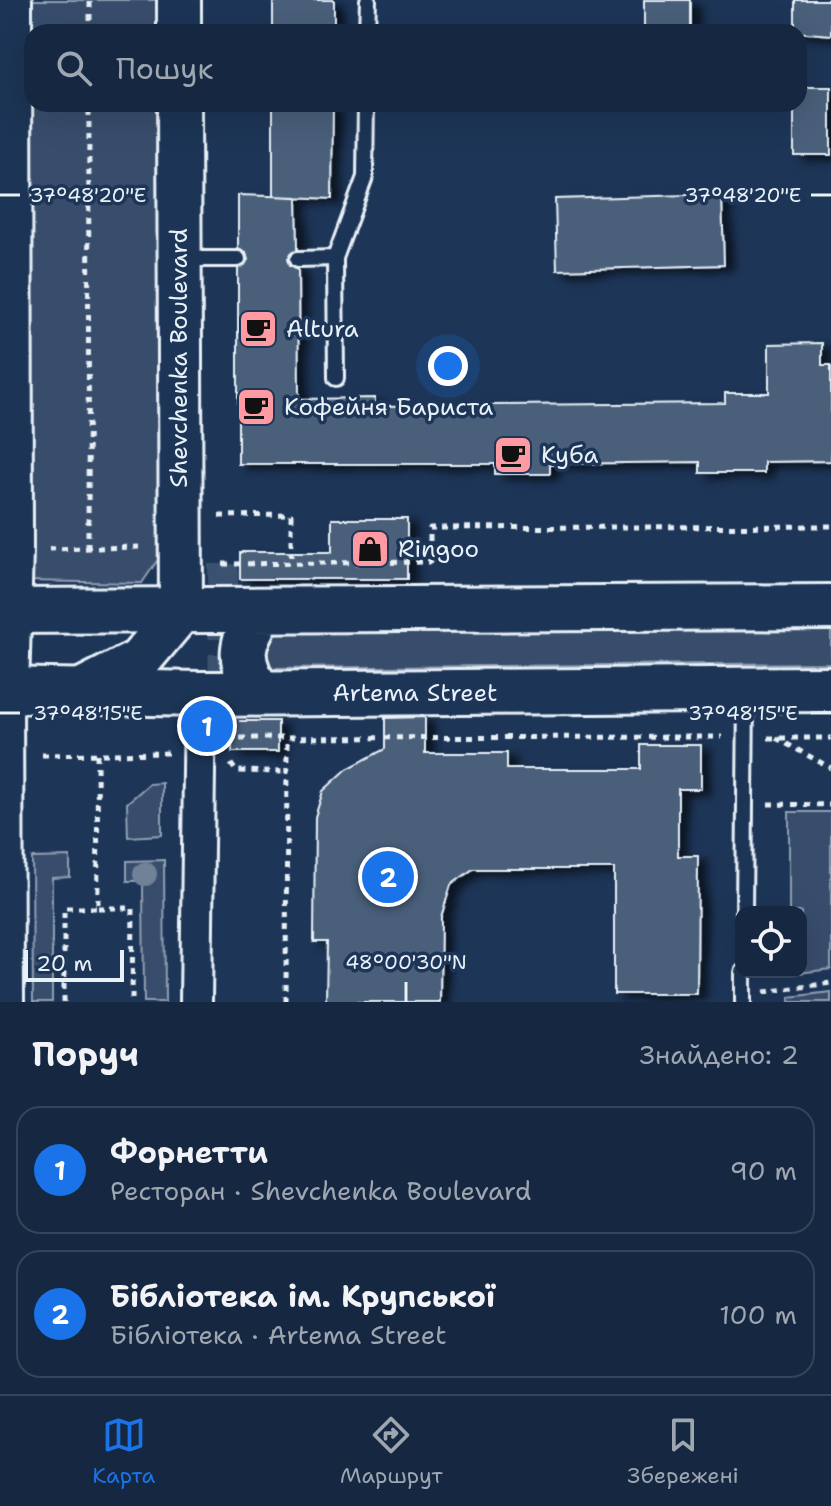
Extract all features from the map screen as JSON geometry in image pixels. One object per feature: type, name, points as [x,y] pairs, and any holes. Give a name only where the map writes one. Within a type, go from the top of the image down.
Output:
[{"type":"main road","points":[[4,690],[5,44],[10,0]]},
{"type":"main road","points":[[179,0],[179,24]]},
{"type":"main road","name":"Shevchenka Boulevard","points":[[179,112],[181,611]]},
{"type":"main road","points":[[4,611],[831,607]]},
{"type":"main road","points":[[80,691],[139,661],[181,611]]},
{"type":"main road","points":[[258,692],[247,674],[243,648],[261,611]]},
{"type":"main road","name":"Artema Street","points":[[4,690],[200,694],[831,689]]},
{"type":"street","points":[[4,690],[8,1002]]},
{"type":"street","points":[[196,1002],[200,694]]},
{"type":"lane","points":[[367,24],[368,0]]},
{"type":"lane","points":[[336,378],[335,258],[365,177],[366,112]]},
{"type":"lane","points":[[298,259],[335,258]]},
{"type":"lane","points":[[179,259],[238,259]]},
{"type":"lane","points":[[744,906],[746,691]]},
{"type":"path","points":[[90,0],[90,24]]},
{"type":"path","points":[[88,548],[89,112]]},
{"type":"path","points":[[223,564],[430,562],[430,528],[831,526]]},
{"type":"path","points":[[224,738],[831,738]]},
{"type":"path","points":[[286,1002],[287,738]]},
{"type":"path","points":[[775,738],[831,768]]},
{"type":"path","points":[[42,755],[170,752]]},
{"type":"path","points":[[225,753],[236,771],[286,772]]},
{"type":"path","points":[[97,754],[98,908]]},
{"type":"path","points":[[745,804],[831,805]]},
{"type":"path","points":[[64,1002],[64,908],[133,908],[132,1002]]},
{"type":"path","points":[[743,998],[831,983]]},
{"type":"shaded area","points":[[18,0],[163,0],[163,24],[24,24],[24,112],[163,112],[159,558],[142,583],[24,581]]},
{"type":"shaded area","points":[[831,627],[831,663],[267,668],[260,639],[266,631]]},
{"type":"shaded area","points":[[162,783],[162,835],[128,837],[127,803],[149,784]]},
{"type":"shaded area","points":[[789,812],[831,812],[831,969],[807,972],[807,906],[789,906]]},
{"type":"shaded area","points":[[70,857],[70,877],[52,878],[52,1002],[33,1002],[32,858]]},
{"type":"shaded area","points":[[164,860],[165,1002],[144,1002],[143,881],[127,881],[127,861]]},
{"type":"shaded area","points":[[831,992],[831,1002],[790,1002],[790,997]]},
{"type":"building","points":[[273,0],[334,0],[334,24],[273,24]]},
{"type":"building","points":[[644,0],[690,0],[690,24],[644,24]]},
{"type":"building","points":[[795,0],[831,0],[831,35],[807,33],[807,24],[795,24]]},
{"type":"building","points":[[807,87],[831,87],[831,155],[794,155],[794,112],[807,112]]},
{"type":"building","points":[[273,112],[333,112],[332,199],[273,196]]},
{"type":"building","points":[[722,194],[724,265],[557,270],[555,199]]},
{"type":"building","points":[[238,195],[297,197],[298,249],[288,258],[290,265],[298,269],[299,399],[375,398],[375,406],[725,403],[725,393],[769,393],[769,344],[822,343],[822,365],[831,365],[831,461],[764,462],[764,473],[700,473],[700,462],[550,464],[550,474],[495,474],[495,464],[238,464],[238,269],[248,260],[246,253],[238,249]]},
{"type":"building","name":"Ringoo","points":[[332,519],[407,519],[407,579],[240,579],[240,552],[332,552]]},
{"type":"building","points":[[425,717],[425,753],[507,753],[507,769],[641,769],[641,745],[701,745],[701,789],[678,789],[678,856],[698,856],[697,994],[614,994],[614,869],[473,869],[451,885],[441,917],[440,1002],[326,1002],[327,942],[314,942],[315,817],[323,791],[347,769],[385,749],[385,718]]},
{"type":"building","points":[[232,721],[278,721],[278,752],[232,752]]},
{"type":"tunnel","points":[[223,564],[224,738]]},
{"type":"place","name":"Altura","points":[[258,329]]},
{"type":"place","name":"Кофейня Бариста","points":[[256,407]]},
{"type":"place","name":"Куба","points":[[513,455]]},
{"type":"place","name":"Ringoo","points":[[370,549]]},
{"type":"place","name":"Форнетти","points":[[207,726]]},
{"type":"place","name":"Бібліотека ім. Крупської","points":[[388,877]]}]
